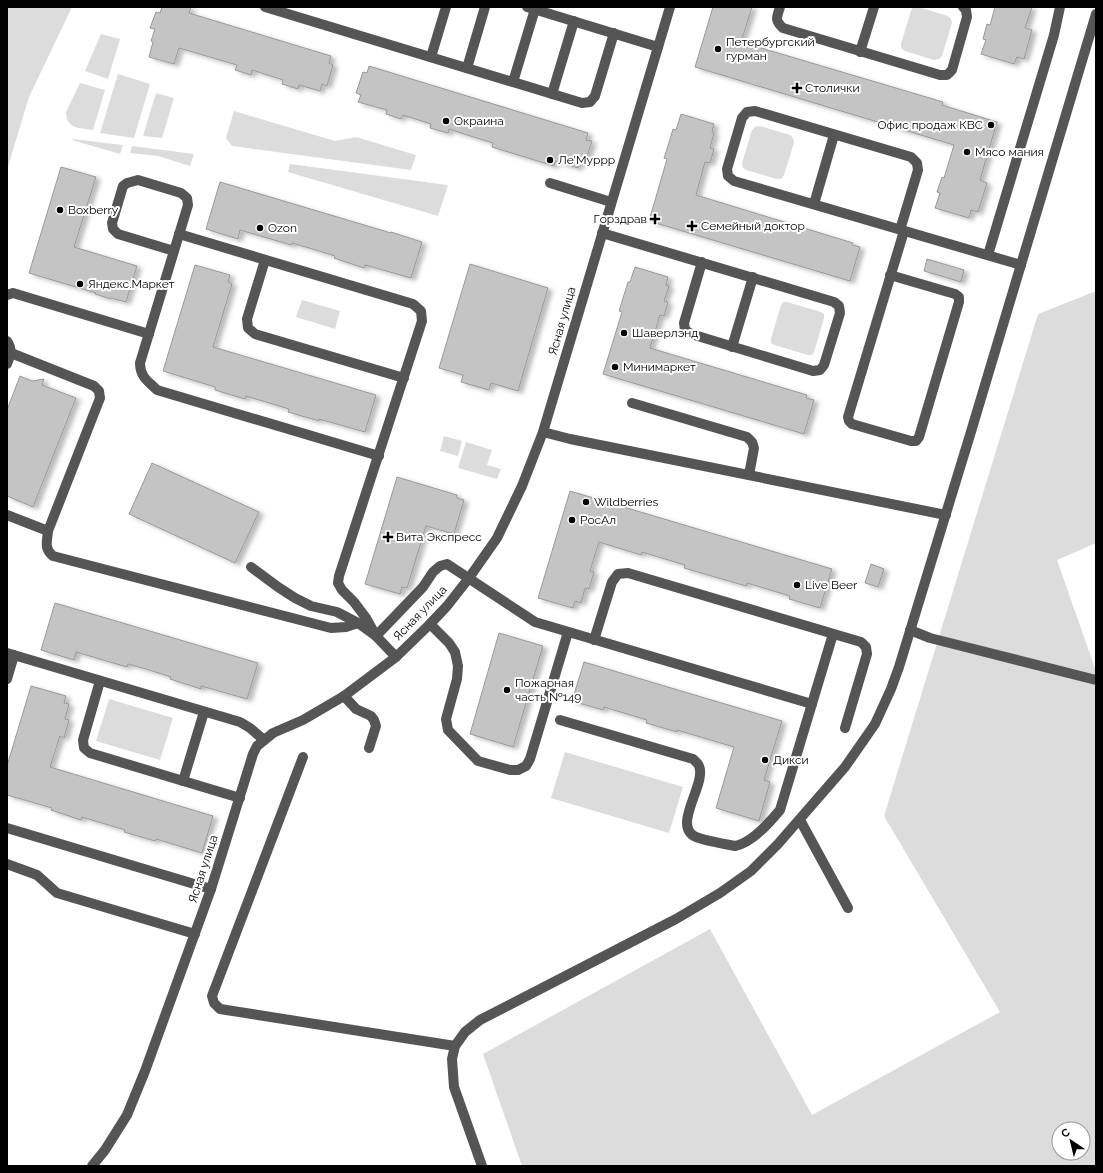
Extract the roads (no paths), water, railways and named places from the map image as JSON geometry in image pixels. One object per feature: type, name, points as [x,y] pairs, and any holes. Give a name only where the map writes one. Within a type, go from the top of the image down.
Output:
[{"type":"street","points":[[265,7],[582,103],[590,102],[595,96],[614,33]]},
{"type":"street","points":[[431,57],[446,7]]},
{"type":"street","points":[[467,68],[485,7]]},
{"type":"street","name":"Ясная улица","points":[[92,1166],[106,1150],[127,1115],[145,1071],[211,889],[253,754],[257,746],[273,733],[303,720],[344,696],[396,657],[447,606],[497,538],[522,486],[543,432],[670,7]]},
{"type":"street","points":[[780,7],[777,18],[778,24],[783,28],[940,76],[947,75],[952,70],[967,17],[966,10],[963,7]]},
{"type":"street","points":[[860,52],[874,7]]},
{"type":"street","points":[[988,255],[1054,35],[1060,7]]},
{"type":"street","points":[[513,82],[531,8],[658,47]]},
{"type":"street","points":[[482,1166],[454,1087],[452,1059],[455,1046],[466,1032],[480,1020],[676,919],[720,893],[752,871],[800,820],[845,767],[875,724],[891,689],[946,515],[1096,14]]},
{"type":"street","points":[[552,94],[574,21]]},
{"type":"street","points":[[890,275],[955,294],[959,297],[959,302],[919,437],[916,441],[911,442],[852,424],[848,417],[890,275],[902,230],[918,170],[917,163],[911,158],[834,134],[755,111],[748,112],[742,118],[727,168],[728,176],[734,181],[814,204],[902,230],[988,255],[1021,265]]},
{"type":"street","points":[[814,204],[834,134]]},
{"type":"street","points":[[174,251],[118,234],[113,229],[112,223],[123,186],[127,183],[138,180],[181,193],[187,198],[188,205],[140,363],[140,370],[143,376],[157,390],[379,456]]},
{"type":"street","points":[[550,183],[611,202]]},
{"type":"street","points":[[602,233],[702,262],[834,302],[839,306],[840,313],[824,365],[820,370],[813,371],[690,334],[685,330],[684,323],[702,262]]},
{"type":"street","points":[[179,234],[413,304],[421,311],[422,321],[338,583],[342,590],[354,602],[366,618],[376,636]]},
{"type":"street","points":[[265,260],[247,319],[248,328],[255,334],[404,378]]},
{"type":"street","points":[[732,347],[753,278]]},
{"type":"street","points":[[7,295],[13,294],[149,334]]},
{"type":"street","points":[[7,341],[10,344],[11,353],[7,364]]},
{"type":"street","points":[[11,353],[94,386],[99,390],[100,398],[48,531],[47,546],[49,552],[53,556],[331,628],[346,627],[358,623]]},
{"type":"street","points":[[632,403],[747,437],[752,442],[754,448],[748,475]]},
{"type":"street","points":[[543,432],[570,439],[946,515]]},
{"type":"street","points":[[7,515],[48,531]]},
{"type":"street","points":[[376,636],[423,587],[433,572],[440,566],[448,564],[535,622],[812,704]]},
{"type":"street","points":[[251,567],[278,588],[295,598],[311,606],[337,612],[358,623],[376,636],[396,657]]},
{"type":"street","points":[[594,640],[612,582],[618,574],[628,573],[860,642],[866,647],[867,654],[845,728]]},
{"type":"street","points":[[430,624],[449,643],[455,652],[458,666],[457,679],[446,719],[448,730],[478,761],[510,770],[518,770],[526,766],[530,759],[568,632]]},
{"type":"street","points":[[910,630],[930,638],[1096,680]]},
{"type":"street","points":[[560,720],[693,759],[699,765],[701,774],[687,821],[688,830],[695,837],[736,846],[742,845],[765,827],[780,810],[833,634]]},
{"type":"street","points":[[7,679],[11,654],[240,722],[264,740]]},
{"type":"street","points":[[100,681],[83,740],[84,748],[90,753],[240,798]]},
{"type":"street","points":[[344,696],[351,706],[371,716],[374,720],[376,726],[369,748]]},
{"type":"street","points":[[183,781],[204,712]]},
{"type":"street","points":[[303,756],[212,996],[214,1003],[220,1009],[455,1046]]},
{"type":"street","points":[[800,820],[848,908]]},
{"type":"street","points":[[7,828],[211,889]]},
{"type":"street","points":[[7,864],[37,875],[57,893],[194,934]]},
{"type":"place","name":"Петербургский гурман","points":[[718,49]]},
{"type":"place","name":"Столички","points":[[797,88]]},
{"type":"place","name":"Окраина","points":[[446,121]]},
{"type":"place","name":"Офис продаж КВС","points":[[991,125]]},
{"type":"place","name":"Мясо мания","points":[[967,152]]},
{"type":"place","name":"Ле'Муррр","points":[[550,160]]},
{"type":"place","name":"Boxberry","points":[[60,210]]},
{"type":"place","name":"Горздрав","points":[[655,219]]},
{"type":"place","name":"Семейный доктор","points":[[692,226]]},
{"type":"place","name":"Ozon","points":[[260,228]]},
{"type":"place","name":"Яндекс.Маркет","points":[[80,284]]},
{"type":"place","name":"Шаверлэнд","points":[[624,333]]},
{"type":"place","name":"Минимаркет","points":[[615,367]]},
{"type":"place","name":"Wildberries","points":[[586,502]]},
{"type":"place","name":"РосАл","points":[[572,520]]},
{"type":"place","name":"Вита Экспресс","points":[[388,537]]},
{"type":"place","name":"Live Beer","points":[[797,585]]},
{"type":"place","name":"Пожарная чаcть №149","points":[[507,690]]},
{"type":"place","name":"Дикси","points":[[765,760]]}]
